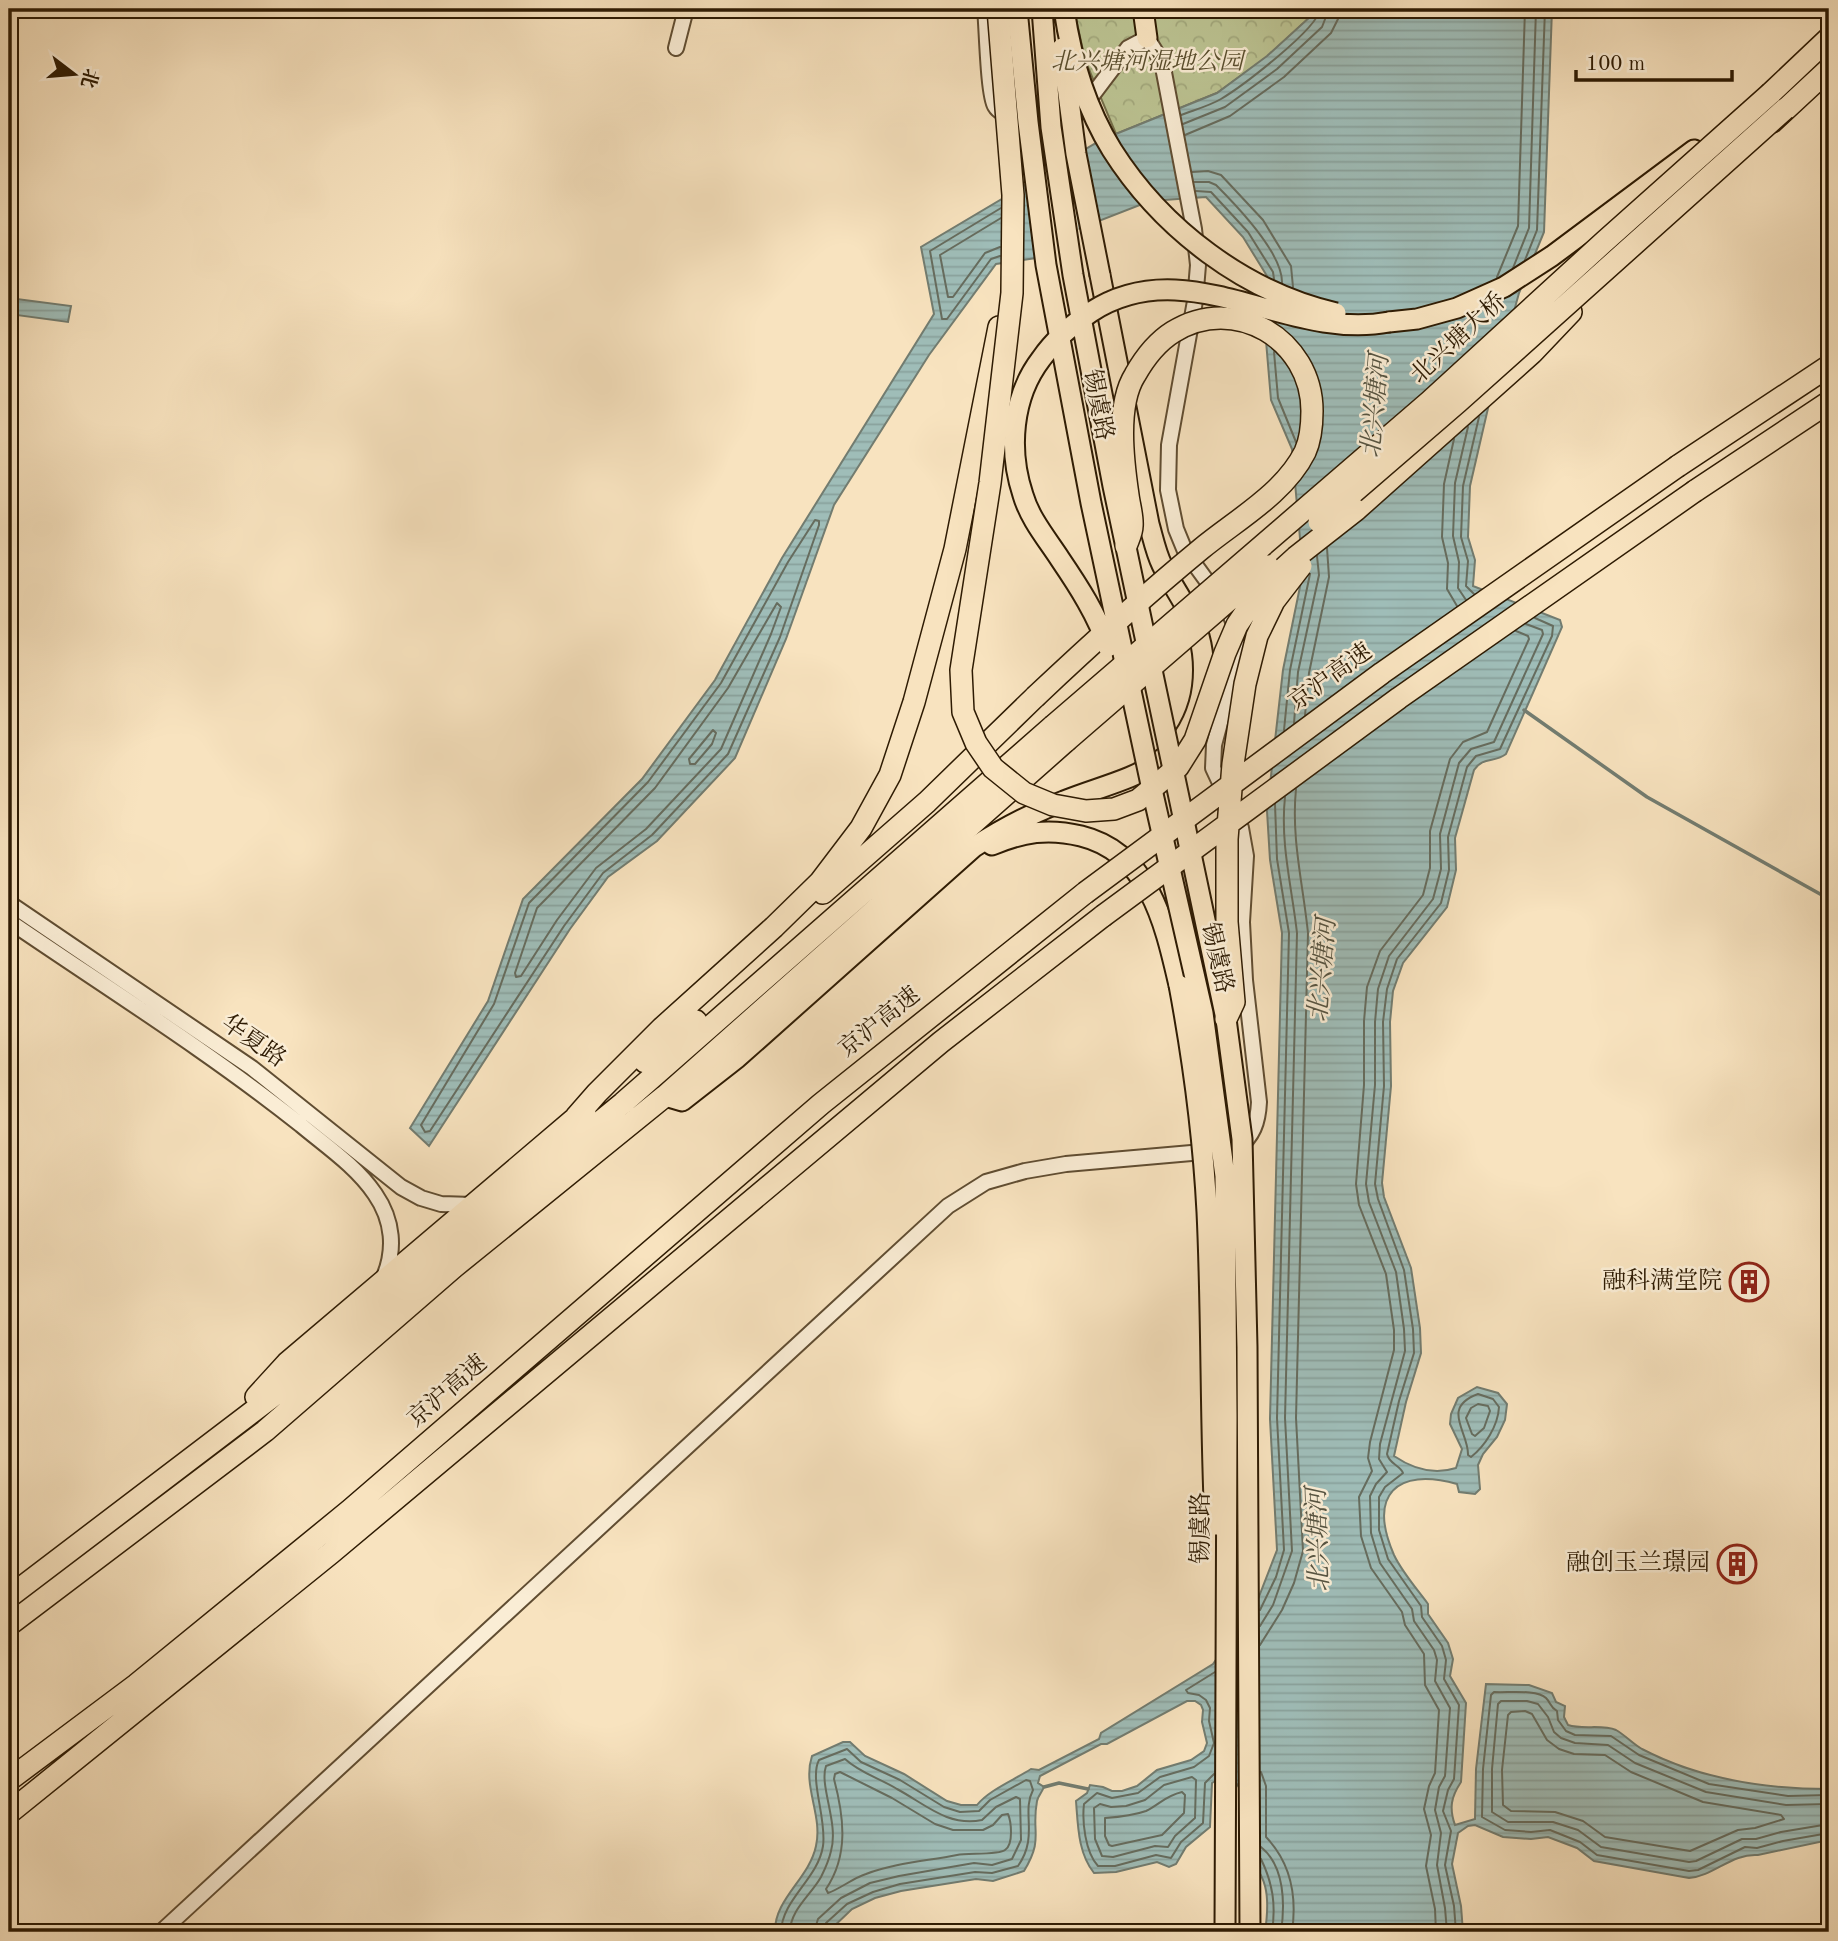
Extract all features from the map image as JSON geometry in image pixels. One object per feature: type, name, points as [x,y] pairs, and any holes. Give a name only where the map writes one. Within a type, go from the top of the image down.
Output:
[{"type":"highway","points":[[998,9],[1013,195],[1012,293],[1003,378],[961,670],[963,712],[976,743],[993,768],[1024,793],[1052,806],[1086,811],[1114,809],[1138,800],[1178,767],[1195,740],[1224,653],[1237,625],[1262,588],[1296,557],[1356,510],[1532,353],[1574,309],[1785,109]]},
{"type":"highway","name":"北兴塘大桥","points":[[1059,734],[1829,38]]},
{"type":"highway","name":"北兴塘大桥","points":[[1059,734],[1448,411],[1829,69]]},
{"type":"highway","points":[[576,1117],[662,1028],[820,882],[861,828],[890,775],[914,702],[955,549],[1011,267]]},
{"type":"highway","points":[[725,971],[778,933],[927,802],[1091,645],[1200,550],[1277,489],[1291,474],[1305,452],[1312,428],[1312,400],[1307,376],[1294,353],[1273,332],[1248,322],[1223,318],[1196,321],[1172,332],[1150,352],[1132,378],[1123,419],[1123,458],[1132,526],[1126,546]]},
{"type":"highway","name":"京沪高速","points":[[9,1780],[136,1685],[349,1511],[821,1104],[1085,892],[1382,673],[1678,466],[1829,366]]},
{"type":"highway","name":"京沪高速","points":[[9,1813],[342,1544],[941,1042],[1103,916],[1399,698],[1695,491],[1829,402]]},
{"type":"highway","points":[[1226,1019],[1234,1002],[1227,922],[1227,839],[1233,764],[1244,684],[1257,636],[1274,601],[1299,568],[1356,510]]},
{"type":"highway","points":[[9,1597],[293,1381],[442,1252],[623,1103],[735,1004],[1059,734]]},
{"type":"highway","points":[[9,1625],[265,1431],[454,1268],[664,1096],[1059,734]]},
{"type":"highway","points":[[218,1438],[287,1363],[576,1117],[716,1005],[735,1004]]},
{"type":"main road","name":"锡虞路","points":[[1017,9],[1046,265],[1091,503],[1203,1013],[1225,1177],[1225,1932]]},
{"type":"main road","name":"锡虞路","points":[[1042,9],[1051,127],[1073,275],[1126,546],[1226,1019],[1242,1139],[1250,1932]]},
{"type":"main road","points":[[664,1096],[682,1101],[737,1058],[974,847],[1014,821],[1129,779],[1159,763],[1180,744],[1194,721],[1202,693],[1204,664],[1199,635],[1161,563],[1149,524],[1076,154],[1057,9]]},
{"type":"main road","points":[[1064,9],[1071,49],[1098,124],[1133,181],[1167,217],[1197,245],[1228,267],[1261,285],[1322,310],[1389,322]]},
{"type":"main road","points":[[1143,9],[1147,38]]},
{"type":"main road","points":[[1136,713],[1092,609],[1023,498],[1014,464],[1020,401],[1032,370],[1049,347],[1072,324],[1122,295],[1152,289],[1179,289],[1213,294],[1318,322],[1369,326],[1417,319],[1457,308],[1504,287],[1591,228],[1771,93]]},
{"type":"main road","points":[[965,856],[1010,838],[1047,831],[1065,832],[1108,846],[1125,858],[1153,896],[1164,922],[1179,985],[1200,1118],[1206,1199],[1210,1440],[1226,1689]]},
{"type":"street","points":[[676,48],[686,9]]},
{"type":"street","points":[[161,1932],[948,1206],[986,1182],[1025,1171],[1066,1164],[1237,1149],[1250,1139],[1258,1120],[1259,1102],[1245,980],[1242,922],[1246,856],[1241,828],[1213,768],[1214,744],[1240,649],[1237,630],[1228,610],[1185,551],[1176,529],[1168,490],[1169,445],[1198,265],[1194,229],[1162,62],[1147,38],[1128,48],[1094,93],[1076,109],[1039,118],[1005,115],[995,106],[991,87],[985,9]]},
{"type":"street","name":"华夏路","points":[[9,903],[252,1068],[401,1187],[421,1198],[441,1204],[473,1205]]},
{"type":"street","name":"华夏路","points":[[9,921],[243,1080],[344,1160],[374,1193],[387,1215],[393,1240],[390,1264],[381,1285]]},
{"type":"green space","name":"北兴塘河湿地公园","points":[[1074,9],[1314,9],[1310,17],[1267,57],[1217,93],[1116,134],[1085,60]]},
{"type":"water","name":"北兴塘河","points":[[1314,9],[1552,9],[1544,232],[1519,293],[1492,391],[1470,486],[1468,537],[1475,560],[1473,586],[1560,620],[1562,627],[1506,754],[1481,763],[1474,770],[1455,838],[1456,870],[1447,907],[1403,963],[1393,991],[1390,1022],[1391,1086],[1382,1183],[1384,1197],[1411,1268],[1421,1353],[1394,1456],[1424,1470],[1456,1468],[1462,1449],[1450,1424],[1458,1398],[1477,1387],[1498,1393],[1507,1404],[1505,1420],[1497,1437],[1478,1465],[1480,1489],[1475,1494],[1459,1492],[1457,1484],[1418,1479],[1403,1483],[1393,1491],[1386,1502],[1384,1516],[1394,1555],[1428,1604],[1428,1614],[1448,1643],[1453,1659],[1450,1676],[1466,1703],[1461,1782],[1452,1803],[1453,1819],[1455,1825],[1475,1819],[1476,1769],[1486,1684],[1529,1685],[1552,1693],[1556,1702],[1565,1706],[1564,1717],[1568,1725],[1616,1730],[1642,1749],[1686,1768],[1757,1784],[1829,1789],[1829,1840],[1740,1857],[1707,1873],[1689,1878],[1594,1861],[1577,1848],[1548,1837],[1503,1837],[1475,1825],[1468,1826],[1458,1833],[1452,1864],[1461,1906],[1463,1932],[1265,1932],[1267,1897],[1257,1868],[1240,1851],[1240,1789],[1235,1781],[1219,1779],[1212,1783],[1210,1827],[1186,1847],[1176,1864],[1169,1867],[1157,1862],[1116,1872],[1094,1873],[1085,1857],[1076,1801],[1087,1793],[1090,1785],[1122,1791],[1137,1786],[1157,1770],[1191,1760],[1204,1751],[1207,1743],[1202,1722],[1203,1710],[1195,1701],[1187,1701],[1040,1776],[1038,1783],[1044,1787],[1037,1801],[1034,1851],[1024,1871],[993,1881],[976,1879],[875,1898],[852,1909],[828,1932],[775,1932],[780,1909],[806,1869],[816,1846],[817,1823],[809,1778],[812,1756],[843,1742],[850,1742],[865,1756],[904,1774],[947,1801],[961,1805],[977,1805],[995,1790],[1031,1769],[1039,1770],[1099,1739],[1101,1733],[1213,1664],[1258,1599],[1277,1550],[1270,1419],[1282,933],[1270,860],[1267,811],[1283,670],[1303,572],[1292,449],[1271,400],[1265,329],[1267,276],[1243,237],[1206,197],[1150,201],[1060,236],[1036,258],[996,264],[929,355],[834,505],[786,639],[735,758],[657,841],[608,877],[570,929],[429,1146],[410,1128],[488,1001],[523,899],[642,779],[715,680],[782,558],[934,314],[921,247],[1101,140],[1217,93],[1267,56],[1310,17]]},
{"type":"water","points":[[9,298],[71,306],[68,322],[9,314]]},
{"type":"pier","points":[[1068,156],[1079,232],[1062,239],[1040,259],[1027,180]]},
{"type":"waterway","points":[[1524,710],[1647,797],[1829,899]]},
{"type":"waterway","points":[[1044,1787],[1059,1783],[1088,1789]]},
{"type":"place","name":"融科满堂院","points":[[1749,1282]]},
{"type":"place","name":"融创玉兰璟园","points":[[1737,1564]]}]
